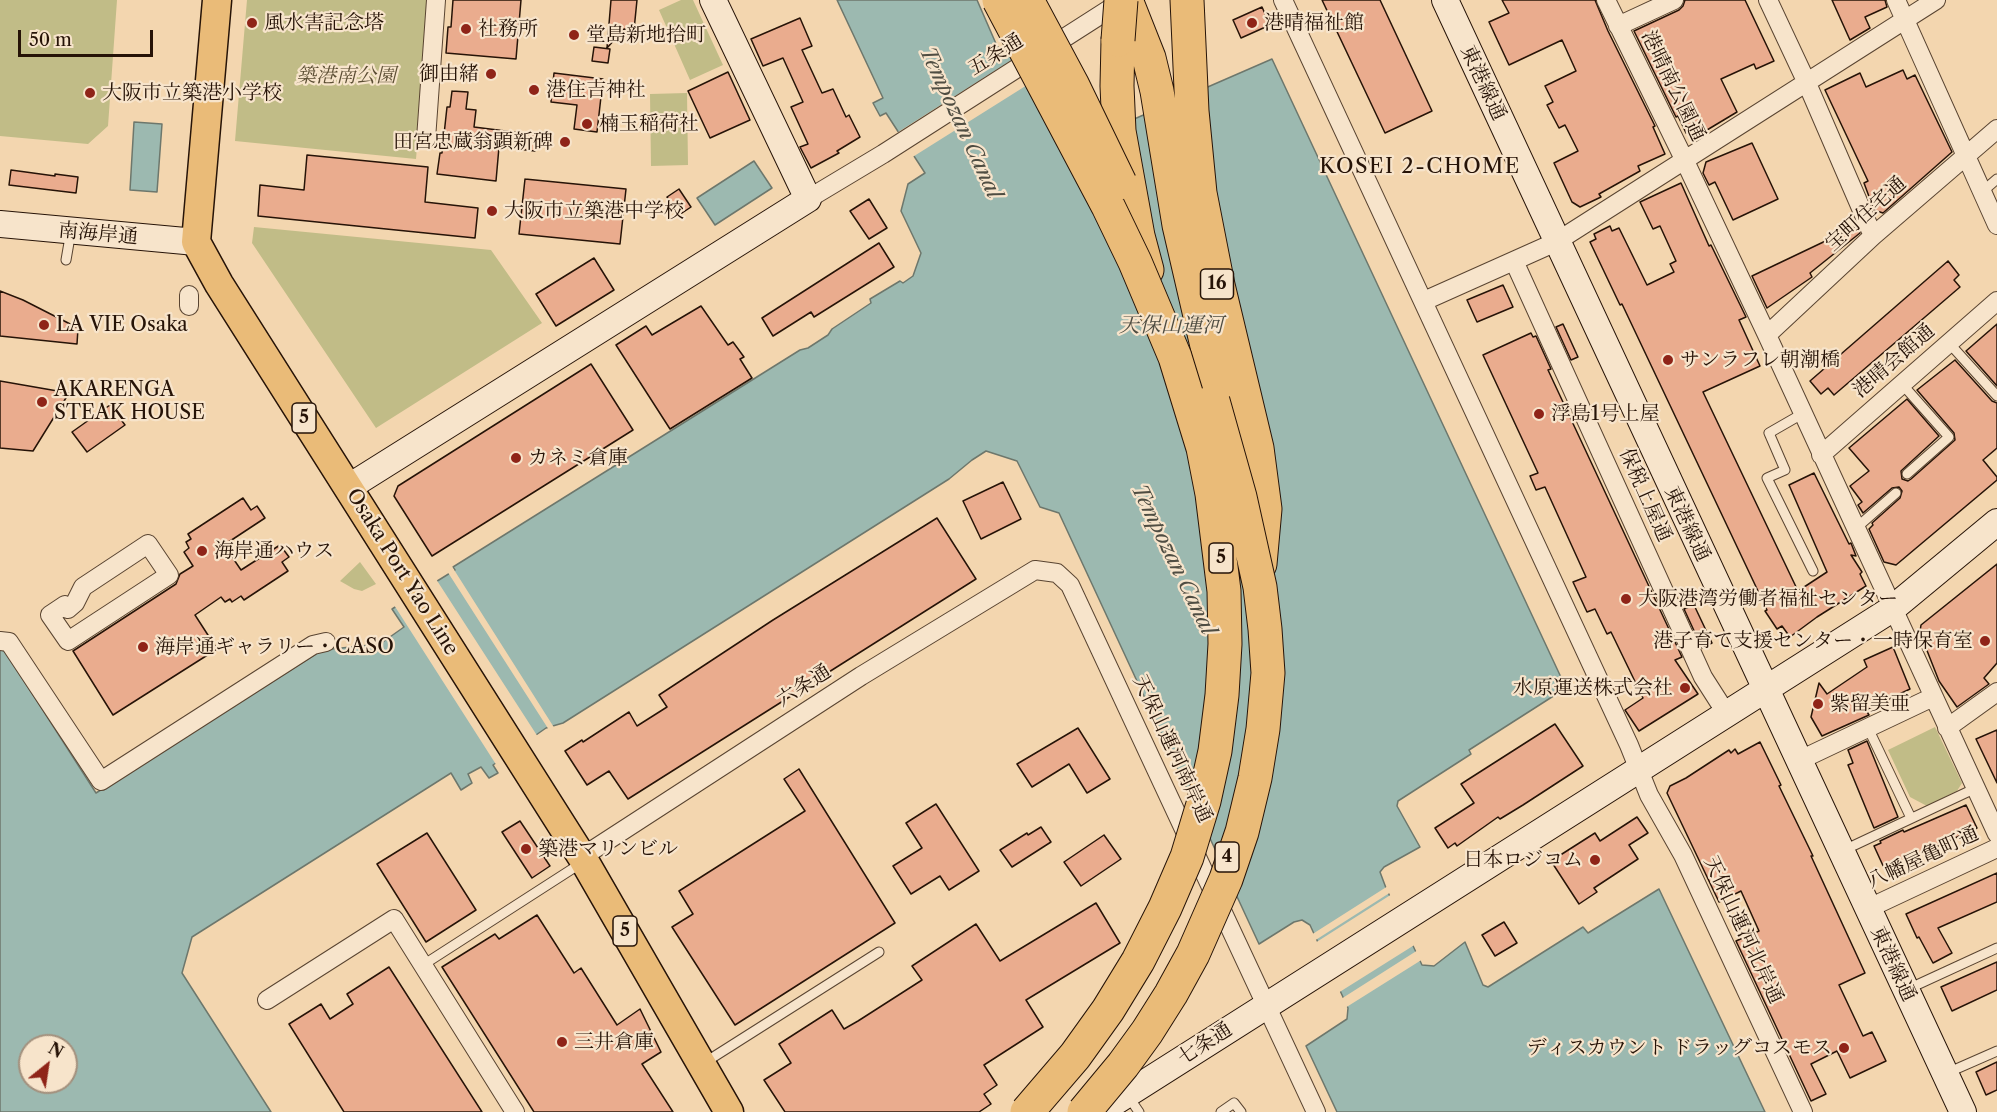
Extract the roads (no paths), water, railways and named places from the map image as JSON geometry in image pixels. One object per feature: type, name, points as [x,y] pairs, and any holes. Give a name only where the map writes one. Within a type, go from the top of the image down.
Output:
[{"type":"highway","name":"5","points":[[999,0],[1108,206],[1135,262],[1175,357],[1200,437],[1212,494],[1224,591],[1226,644],[1215,751],[1204,801],[1187,857],[1165,908],[1138,961],[1075,1056],[1027,1112]]},
{"type":"highway","name":"5","points":[[1027,0],[1072,84],[1142,226],[1206,376],[1240,496],[1260,587],[1268,673],[1263,729],[1255,778],[1242,832],[1222,888],[1172,994],[1123,1065],[1084,1112]]},
{"type":"highway","points":[[1017,1112],[1069,1052],[1100,1008],[1131,959],[1157,906],[1179,855],[1196,800],[1207,751],[1219,644],[1212,542],[1197,449],[1153,297],[1138,236],[1119,131],[1118,40],[1125,0]]},
{"type":"highway","points":[[1125,0],[1149,58],[1155,80],[1190,277],[1231,454],[1260,564]]},
{"type":"highway","name":"16","points":[[1187,0],[1192,111],[1200,193],[1218,285],[1257,448],[1266,509],[1260,564]]},
{"type":"highway","name":"4","points":[[1078,1112],[1156,1008],[1195,936],[1224,870],[1250,775],[1258,718],[1263,648],[1260,564]]},
{"type":"main road","points":[[196,242],[217,0]]},
{"type":"main road","name":"Osaka Port Yao Line","points":[[196,242],[219,284],[584,859],[729,1112]]},
{"type":"street","points":[[426,139],[436,0]]},
{"type":"street","points":[[349,488],[808,199],[713,0]]},
{"type":"street","name":"五条通","points":[[808,199],[1125,0]]},
{"type":"street","name":"天保山運河北岸通","points":[[1283,0],[1629,745],[1649,795],[1683,855],[1803,1112]]},
{"type":"street","name":"東港線通","points":[[1445,0],[1962,1112]]},
{"type":"street","name":"港晴南公園通","points":[[1606,0],[1767,335],[1997,834]]},
{"type":"street","points":[[1618,26],[1674,0]]},
{"type":"street","points":[[1768,0],[1873,236]]},
{"type":"street","points":[[1896,0],[1997,225]]},
{"type":"street","points":[[1424,301],[1556,242],[1936,0]]},
{"type":"street","name":"宝町住宅通","points":[[1767,335],[1873,236],[1997,129]]},
{"type":"street","name":"南海岸通","points":[[0,224],[196,242]]},
{"type":"street","name":"保税上屋通","points":[[1514,261],[1704,677],[1726,713]]},
{"type":"street","name":"港晴会館通","points":[[1821,455],[1997,301]]},
{"type":"street","name":"七条通","points":[[1099,1112],[1133,1103],[1267,1005],[1892,609],[1997,522]]},
{"type":"street","points":[[148,543],[169,575],[68,641],[50,615],[65,605],[68,609],[75,603],[83,586],[148,543]]},
{"type":"street","name":"六条通","points":[[584,859],[861,676],[1035,570],[1057,573]]},
{"type":"street","name":"天保山運河南岸通","points":[[1057,573],[1070,585],[1316,1112]]},
{"type":"street","points":[[0,641],[9,642],[101,781],[313,645],[326,642]]},
{"type":"street","points":[[1947,728],[1997,692]]},
{"type":"street","points":[[1798,761],[1933,697]]},
{"type":"street","name":"八幡屋亀町通","points":[[1867,909],[1997,848]]},
{"type":"street","points":[[267,1000],[394,919],[515,1112]]},
{"type":"lane","points":[[1982,192],[1997,179]]},
{"type":"lane","points":[[66,260],[71,231]]},
{"type":"lane","points":[[1949,343],[1997,396]]},
{"type":"lane","points":[[1902,384],[1949,437],[1907,474]]},
{"type":"lane","points":[[1802,414],[1769,433],[1785,470],[1767,478],[1813,571]]},
{"type":"lane","points":[[1855,529],[1896,493]]},
{"type":"lane","points":[[1868,728],[1911,818]]},
{"type":"lane","points":[[1841,851],[1976,788]]},
{"type":"lane","points":[[423,965],[584,859]]},
{"type":"lane","points":[[1906,990],[1997,948]]},
{"type":"lane","points":[[702,1064],[879,952]]},
{"type":"lane","points":[[1945,1074],[1997,1051]]},
{"type":"lane","points":[[1221,1112],[1234,1103],[1241,1112]]},
{"type":"water","name":"天保山運河","points":[[837,0],[977,0],[997,46],[1003,52],[1012,54],[1086,140],[1272,59],[1566,688],[1469,750],[1471,754],[1398,801],[1397,806],[1420,847],[1384,867],[1380,872],[1422,965],[1434,966],[1465,942],[1483,985],[1488,987],[1583,927],[1588,933],[1659,889],[1765,1112],[1337,1112],[1306,1046],[1347,1019],[1348,1008],[1310,925],[1302,920],[1294,922],[1259,944],[1059,513],[1040,507],[1017,461],[986,451],[949,479],[563,723],[546,728],[493,765],[498,773],[489,778],[481,767],[468,774],[472,783],[461,790],[451,773],[192,937],[182,973],[271,1112],[0,1112],[0,650],[5,651],[96,793],[322,650],[380,644],[404,627],[392,609],[455,570],[453,567],[800,350],[808,348],[871,303],[870,299],[913,276],[921,253],[901,211],[908,184],[925,173],[886,113],[880,116],[873,103],[883,98]]},
{"type":"water","points":[[134,122],[162,124],[157,192],[130,190]]},
{"type":"water","points":[[754,161],[772,188],[715,225],[697,198]]},
{"type":"place","name":"風水害記念塔","points":[[252,23]]},
{"type":"place","name":"港晴福祉館","points":[[1252,23]]},
{"type":"place","name":"社務所","points":[[466,29]]},
{"type":"place","name":"堂島新地拾町","points":[[574,35]]},
{"type":"place","name":"御由緒","points":[[491,74]]},
{"type":"place","name":"港住吉神社","points":[[534,90]]},
{"type":"place","name":"大阪市立築港小学校","points":[[90,93]]},
{"type":"place","name":"楠玉稲荷社","points":[[587,124]]},
{"type":"place","name":"田宮忠蔵翁顕新碑","points":[[565,142]]},
{"type":"place","name":"大阪市立築港中学校","points":[[492,211]]},
{"type":"place","name":"LA VIE Osaka","points":[[44,325]]},
{"type":"place","name":"サンラフレ朝潮橋","points":[[1668,360]]},
{"type":"place","name":"AKARENGA STEAK HOUSE","points":[[42,402]]},
{"type":"place","name":"浮島1号上屋","points":[[1539,414]]},
{"type":"place","name":"カネミ倉庫","points":[[516,458]]},
{"type":"place","name":"海岸通ハウス","points":[[202,551]]},
{"type":"place","name":"大阪港湾労働者福祉センター","points":[[1626,599]]},
{"type":"place","name":"港子育て支援センター・一時保育室","points":[[1985,641]]},
{"type":"place","name":"海岸通ギャラリー・CASO","points":[[143,647]]},
{"type":"place","name":"水原運送株式会社","points":[[1685,688]]},
{"type":"place","name":"紫留美亜","points":[[1818,704]]},
{"type":"place","name":"築港マリンビル","points":[[526,849]]},
{"type":"place","name":"日本ロジコム","points":[[1595,860]]},
{"type":"place","name":"三井倉庫","points":[[562,1042]]},
{"type":"place","name":"ディスカウント ドラッグコスモス","points":[[1844,1048]]},
{"type":"district","name":"KOSEI 2-CHOME","points":[[1420,167]]},
{"type":"park label","name":"築港南公園","points":[[346,76]]},
{"type":"water label","name":"Tempozan Canal","points":[[960,123]]},
{"type":"water label","name":"Tempozan Canal","points":[[1173,560]]}]
